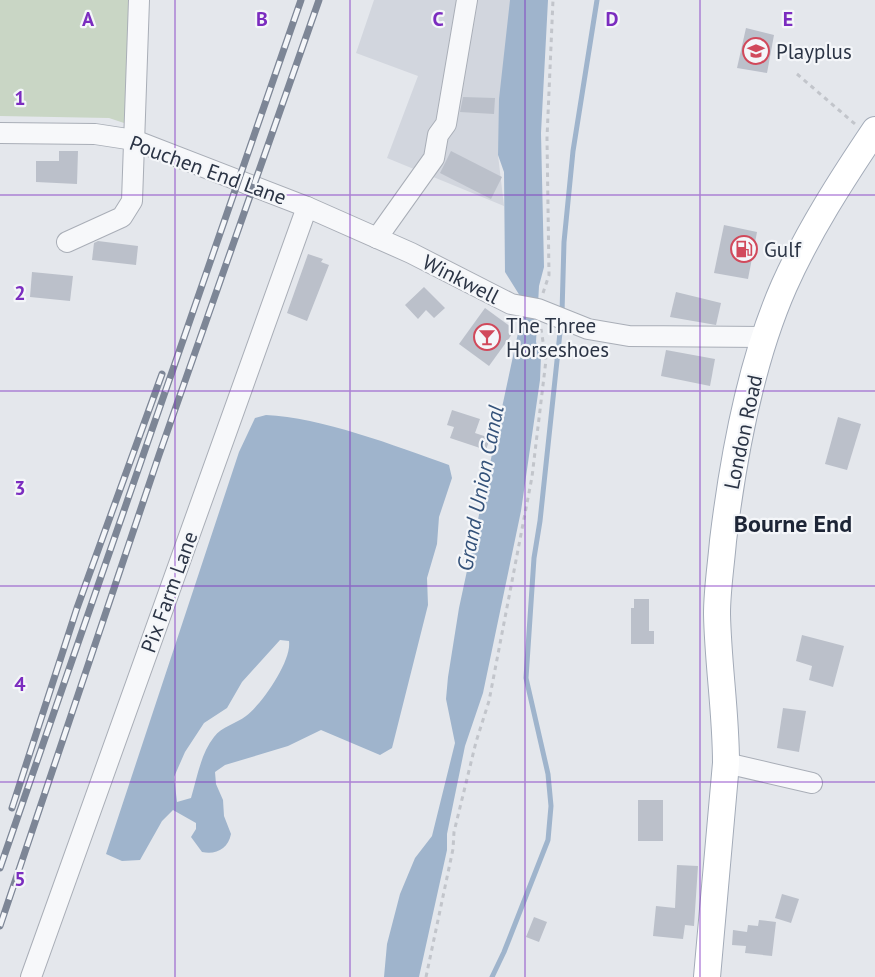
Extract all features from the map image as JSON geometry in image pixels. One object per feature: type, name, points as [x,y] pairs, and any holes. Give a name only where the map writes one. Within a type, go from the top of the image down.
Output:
[{"type":"main road","name":"London Road","points":[[707,977],[726,763],[726,729],[717,612],[721,561],[737,452],[764,337],[784,285],[835,192],[872,133]]},
{"type":"street","points":[[67,242],[113,223],[128,210],[132,201],[139,0]]},
{"type":"street","points":[[377,238],[434,158],[438,135],[446,124],[467,0]]},
{"type":"street","name":"Pouchen End Lane","points":[[0,133],[95,134],[134,140],[306,207]]},
{"type":"street","name":"Winkwell","points":[[306,207],[377,238],[510,304],[544,312],[573,323],[629,336],[764,337]]},
{"type":"street","name":"Pix Farm Lane","points":[[31,977],[306,207]]},
{"type":"street","points":[[726,763],[812,783]]},
{"type":"path","points":[[426,977],[453,849],[454,832],[476,742],[489,701],[532,477],[546,360],[544,312],[549,275],[547,138],[553,0]]},
{"type":"path","points":[[797,74],[872,133]]},
{"type":"shaded area","points":[[374,0],[511,0],[498,155],[504,206],[387,158],[418,76],[356,53]]},
{"type":"green space","points":[[0,0],[135,0],[124,123],[109,118],[0,116]]},
{"type":"water","points":[[510,0],[548,0],[541,133],[544,267],[539,286],[536,342],[541,356],[540,380],[521,511],[483,693],[465,746],[447,834],[447,850],[419,977],[384,977],[387,944],[400,894],[415,858],[432,836],[455,743],[446,699],[448,677],[459,608],[518,333],[520,296],[505,272],[504,172],[498,155],[499,99]]},
{"type":"water","points":[[266,415],[310,421],[382,441],[449,465],[452,478],[439,517],[437,544],[427,578],[428,605],[392,748],[380,755],[321,730],[288,746],[225,765],[215,772],[216,784],[223,800],[224,816],[231,834],[227,844],[221,850],[212,853],[202,852],[191,837],[196,829],[196,823],[173,810],[162,821],[140,860],[122,861],[106,854],[239,452],[255,418]],"holes":[[[280,640],[289,641],[286,660],[267,693],[246,716],[221,730],[214,737],[203,758],[191,798],[177,802],[174,777],[185,752],[204,723],[227,708],[242,682]]]},
{"type":"building","name":"Playplus","points":[[746,28],[774,35],[767,73],[737,68]]},
{"type":"building","points":[[463,97],[495,98],[494,114],[460,112]]},
{"type":"building","points":[[59,151],[78,151],[77,184],[36,182],[36,161],[59,161]]},
{"type":"building","points":[[451,151],[502,177],[491,199],[440,173]]},
{"type":"building","name":"Gulf","points":[[724,225],[757,232],[748,279],[714,273]]},
{"type":"building","points":[[98,241],[138,246],[136,265],[92,260],[94,243]]},
{"type":"building","points":[[308,254],[323,259],[321,262],[329,265],[307,321],[287,313]]},
{"type":"building","points":[[32,272],[73,276],[70,301],[30,297]]},
{"type":"building","points":[[424,287],[445,308],[434,318],[426,310],[418,319],[405,305]]},
{"type":"building","points":[[676,292],[721,303],[716,325],[670,317]]},
{"type":"building","name":"The Three Horseshoes","points":[[485,308],[515,330],[489,366],[459,344]]},
{"type":"building","points":[[666,350],[715,359],[710,386],[661,376]]},
{"type":"building","points":[[452,410],[480,419],[475,433],[490,438],[486,450],[450,438],[454,427],[447,425]]},
{"type":"building","points":[[838,417],[861,424],[847,470],[825,464]]},
{"type":"building","points":[[634,599],[649,599],[649,631],[654,631],[654,644],[631,644],[631,608],[634,608]]},
{"type":"building","points":[[802,635],[844,646],[833,687],[809,680],[812,666],[796,661]]},
{"type":"building","points":[[783,708],[806,711],[799,752],[777,748]]},
{"type":"building","points":[[638,800],[663,800],[663,841],[638,841]]},
{"type":"building","points":[[677,865],[698,866],[694,926],[685,925],[683,939],[653,936],[656,906],[675,908]]},
{"type":"building","points":[[782,894],[799,899],[791,923],[775,918]]},
{"type":"building","points":[[534,917],[547,922],[539,942],[526,937]]},
{"type":"building","points":[[759,920],[776,922],[772,956],[745,953],[746,946],[732,945],[733,930],[747,932],[748,925],[758,926]]},
{"type":"waterway","points":[[562,313],[564,242],[573,151],[597,0]]},
{"type":"waterway","points":[[492,977],[548,840],[551,806],[548,774],[526,678],[534,558],[561,323]]},
{"type":"railway","points":[[0,868],[301,0]]},
{"type":"railway","points":[[0,926],[159,455],[319,0]]},
{"type":"railway","points":[[12,808],[77,608],[162,374]]},
{"type":"place","name":"Playplus","points":[[756,51]]},
{"type":"place","name":"Gulf","points":[[744,249]]},
{"type":"place","name":"The Three Horseshoes","points":[[487,337]]},
{"type":"district","name":"Bourne End","points":[[793,523]]},
{"type":"water label","name":"Grand Union Canal","points":[[480,488]]}]
